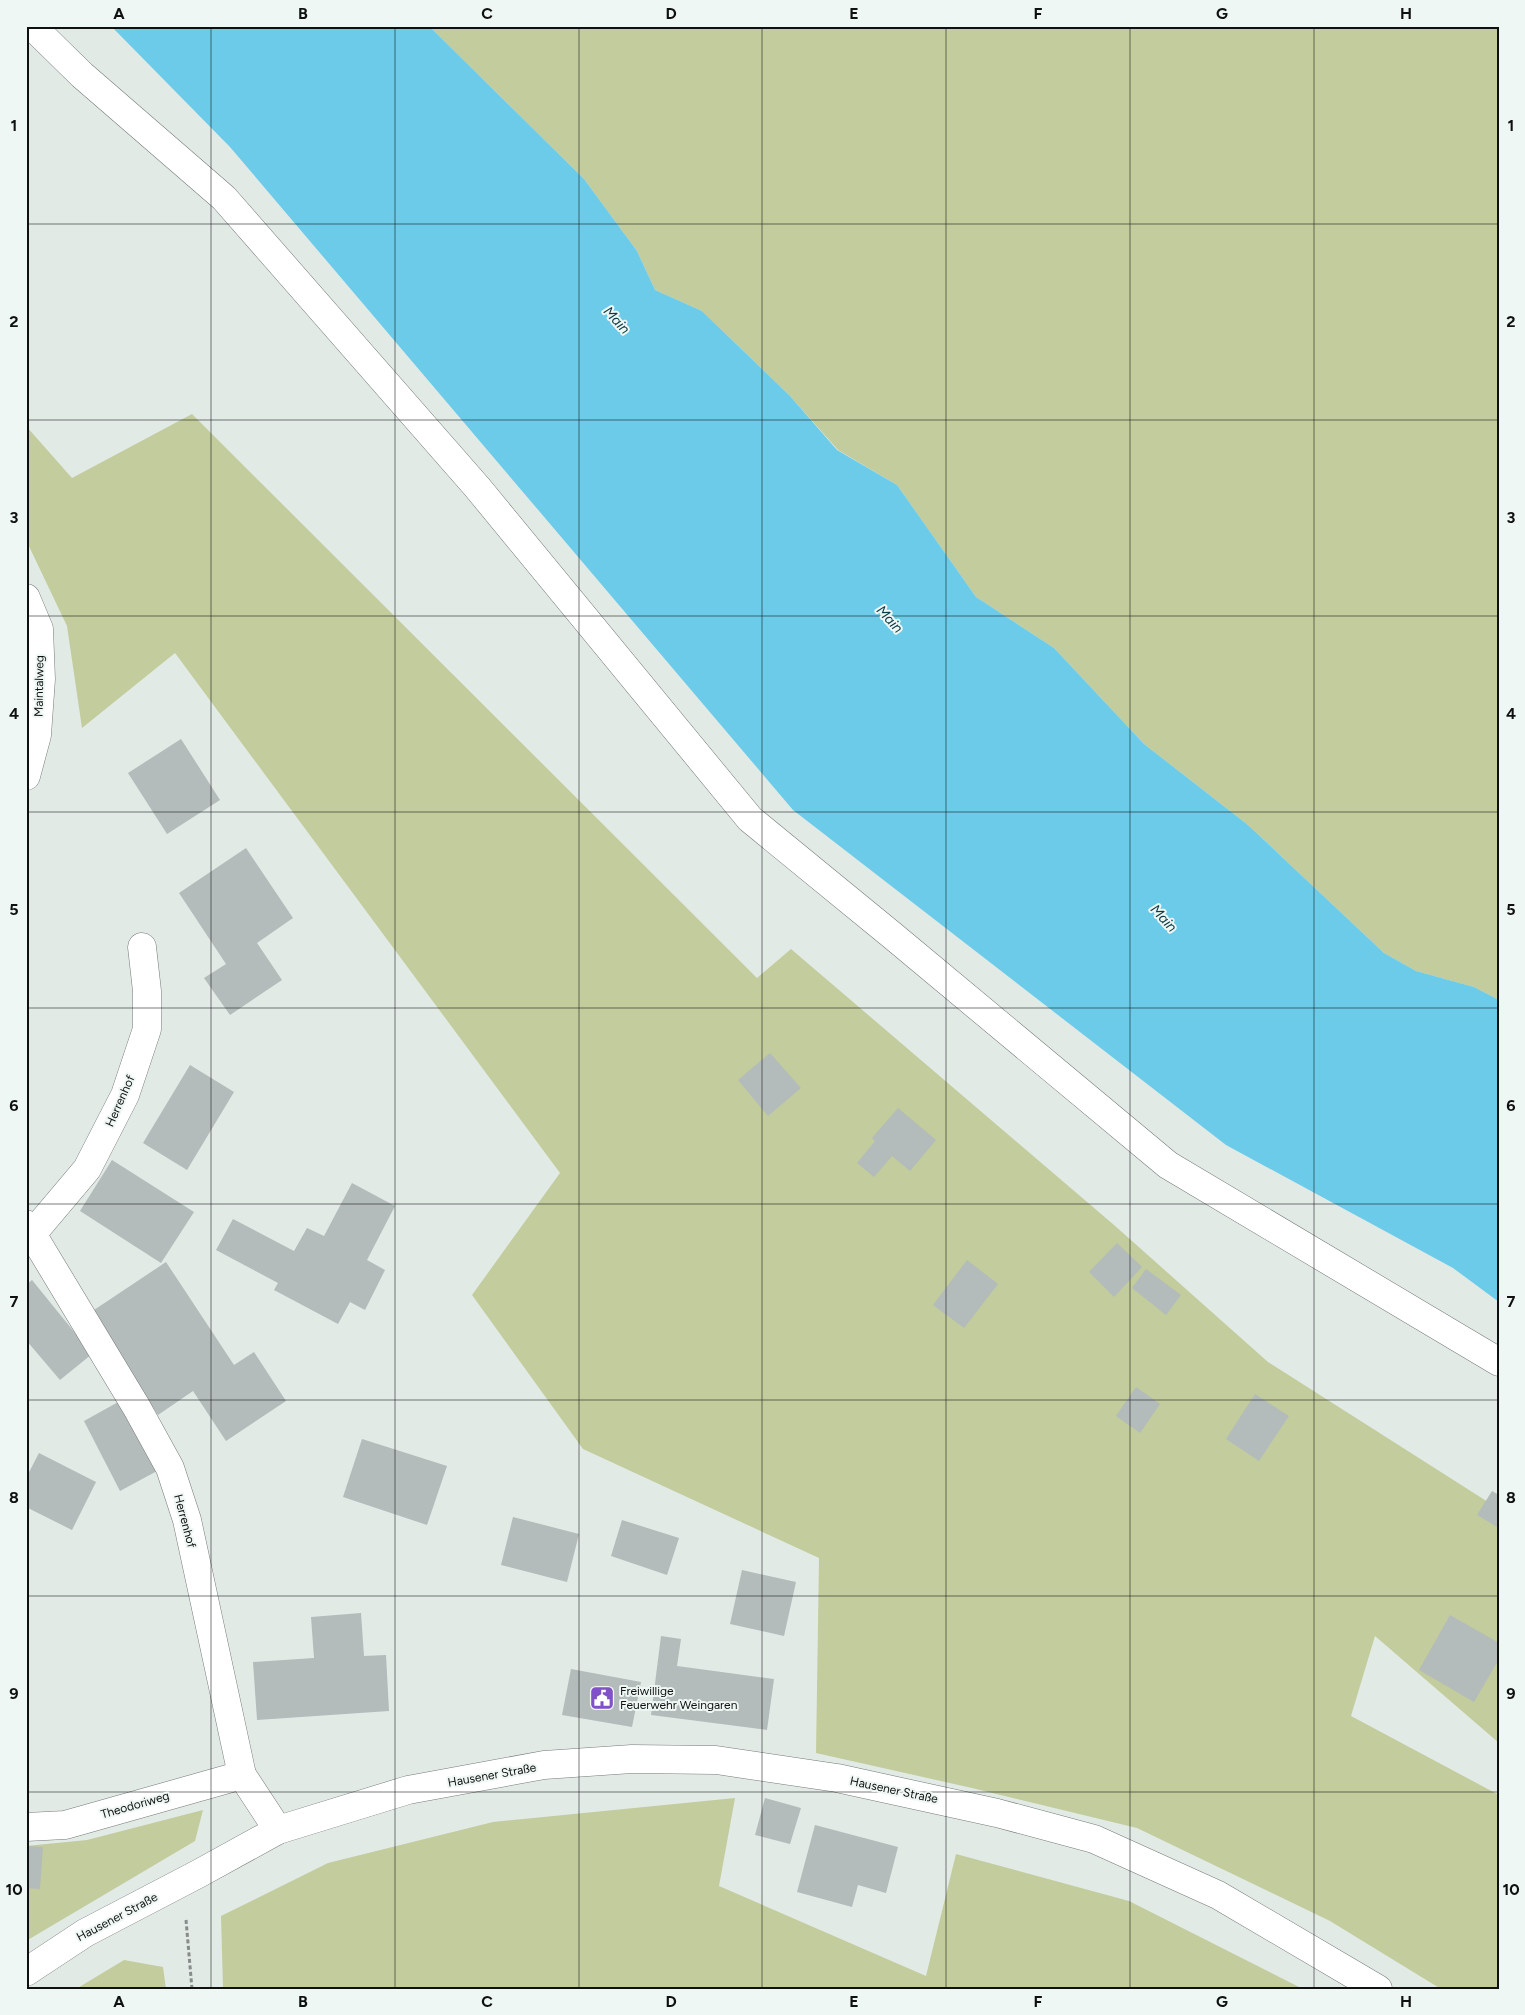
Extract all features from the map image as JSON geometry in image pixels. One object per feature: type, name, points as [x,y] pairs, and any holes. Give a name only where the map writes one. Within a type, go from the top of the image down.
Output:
[{"type":"street","points":[[32,26],[82,75],[224,198],[477,486],[750,819],[1168,1166],[1499,1362]]},
{"type":"street","name":"Maintalweg","points":[[26,598],[39,629],[41,679],[37,735],[26,776]]},
{"type":"street","name":"Herrenhof","points":[[142,947],[147,1029],[125,1095],[87,1169],[30,1229],[137,1408],[170,1468],[187,1520],[242,1775],[278,1830]]},
{"type":"street","name":"Hausener Straße","points":[[26,1972],[85,1933],[278,1830],[408,1790],[544,1765],[632,1759],[716,1760],[837,1778],[997,1813],[1094,1839],[1218,1896],[1378,1989]]},
{"type":"street","name":"Theodoriweg","points":[[26,1827],[65,1825],[242,1775]]},
{"type":"path","points":[[182,1882],[192,1989]]},
{"type":"green space","points":[[429,26],[1499,26],[1499,1000],[1474,987],[1416,971],[1384,953],[1248,825],[1144,744],[1054,648],[976,597],[897,485],[838,450],[790,396],[702,311],[655,290],[637,251],[584,179]]},
{"type":"green space","points":[[192,414],[757,978],[791,949],[1114,1225],[1268,1362],[1499,1509],[1499,1743],[1375,1636],[1351,1716],[1499,1795],[1499,1989],[1441,1989],[1330,1921],[1137,1828],[816,1753],[819,1558],[583,1449],[472,1295],[560,1173],[175,653],[82,728],[67,626],[26,540],[26,426],[72,478]]},
{"type":"green space","points":[[735,1798],[719,1886],[926,1976],[956,1854],[1129,1901],[1303,1989],[223,1989],[221,1916],[328,1863],[493,1822]]},
{"type":"green space","points":[[203,1810],[195,1841],[26,1941],[26,1846],[87,1840]]},
{"type":"green space","points":[[124,1960],[163,1967],[166,1989],[76,1989]]},
{"type":"water","name":"Main","points":[[111,26],[429,26],[584,179],[637,251],[655,290],[702,311],[790,396],[837,450],[897,485],[976,597],[1054,648],[1144,744],[1248,825],[1384,953],[1416,971],[1474,987],[1499,1000],[1499,1302],[1453,1268],[1226,1145],[793,810],[230,147]]},
{"type":"building","points":[[181,739],[220,800],[167,834],[128,773]]},
{"type":"building","points":[[246,848],[293,918],[257,943],[282,980],[230,1015],[204,978],[226,964],[179,893]]},
{"type":"building","points":[[770,1053],[801,1088],[768,1116],[738,1080]]},
{"type":"building","points":[[190,1065],[234,1092],[187,1170],[143,1143]]},
{"type":"building","points":[[898,1108],[936,1140],[910,1171],[892,1156],[874,1177],[857,1163],[875,1141],[872,1138]]},
{"type":"building","points":[[112,1160],[194,1212],[161,1263],[80,1211]]},
{"type":"building","points":[[352,1183],[395,1206],[367,1260],[385,1270],[365,1310],[350,1302],[338,1324],[274,1290],[278,1283],[216,1250],[233,1219],[294,1251],[307,1228],[324,1236]]},
{"type":"building","points":[[1117,1243],[1142,1267],[1114,1297],[1089,1272]]},
{"type":"building","points":[[967,1260],[998,1284],[964,1328],[933,1305]]},
{"type":"building","points":[[166,1262],[234,1365],[254,1352],[286,1401],[226,1441],[193,1391],[158,1415],[91,1312]]},
{"type":"building","points":[[1146,1269],[1181,1295],[1166,1315],[1132,1288]]},
{"type":"building","points":[[32,1280],[92,1354],[60,1380],[26,1340],[26,1285]]},
{"type":"building","points":[[1136,1387],[1160,1404],[1140,1433],[1116,1416]]},
{"type":"building","points":[[1255,1394],[1289,1416],[1259,1461],[1226,1439]]},
{"type":"building","points":[[120,1401],[157,1471],[120,1491],[84,1421]]},
{"type":"building","points":[[362,1439],[447,1466],[427,1525],[343,1497]]},
{"type":"building","points":[[39,1453],[96,1482],[72,1530],[26,1507],[26,1478]]},
{"type":"building","points":[[1492,1491],[1499,1495],[1499,1528],[1477,1515]]},
{"type":"building","points":[[513,1517],[579,1534],[567,1582],[501,1565]]},
{"type":"building","points":[[622,1520],[679,1538],[667,1575],[611,1556]]},
{"type":"building","points":[[742,1570],[796,1582],[784,1636],[730,1624]]},
{"type":"building","points":[[361,1613],[364,1656],[386,1655],[389,1711],[257,1720],[253,1662],[314,1658],[311,1617]]},
{"type":"building","points":[[1450,1615],[1499,1643],[1499,1659],[1474,1702],[1419,1670]]},
{"type":"building","points":[[661,1636],[681,1639],[677,1666],[774,1679],[767,1730],[651,1715]]},
{"type":"building","name":"Freiwillige Feuerwehr Weingaren","points":[[571,1669],[641,1682],[632,1727],[562,1715]]},
{"type":"building","points":[[765,1798],[801,1808],[790,1844],[755,1835]]},
{"type":"building","points":[[815,1825],[898,1847],[886,1893],[858,1885],[852,1907],[797,1892]]},
{"type":"building","points":[[26,1846],[43,1847],[40,1889],[26,1888]]},
{"type":"place","name":"Freiwillige Feuerwehr Weingaren","points":[[602,1698]]}]
